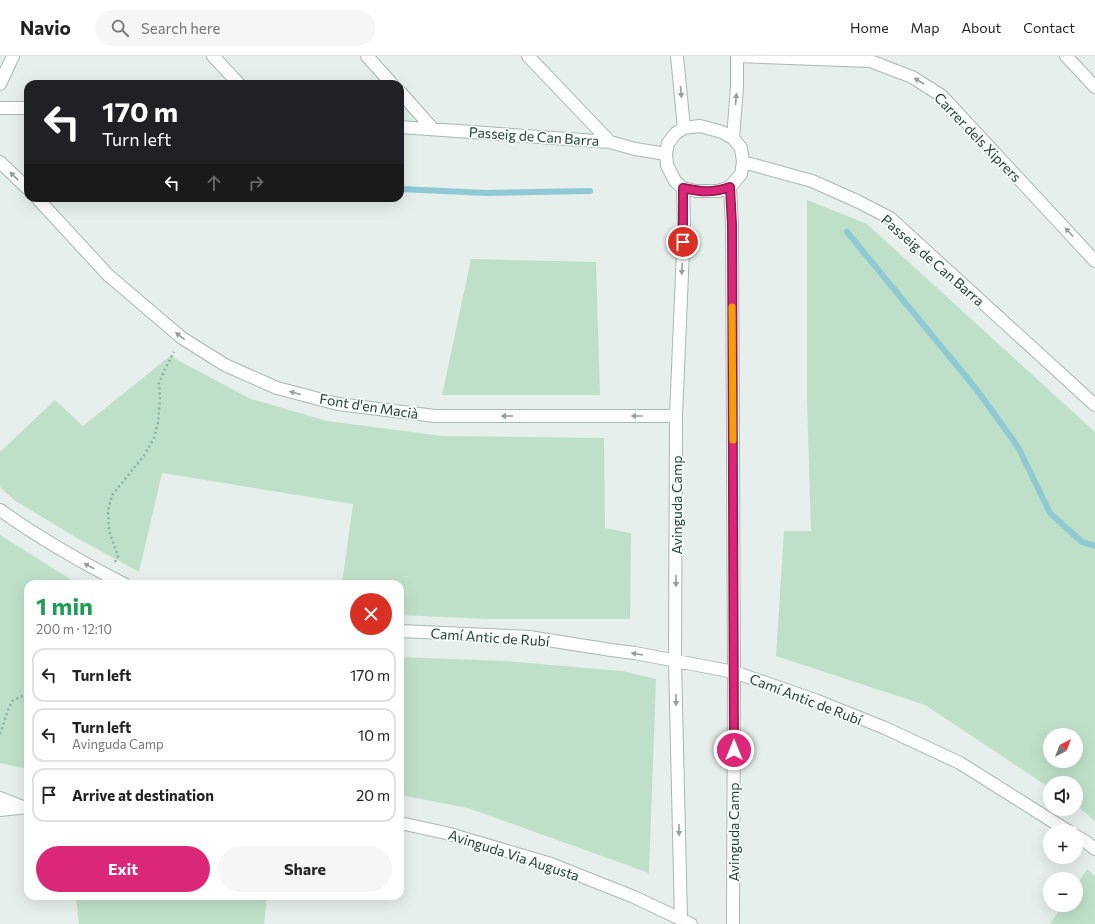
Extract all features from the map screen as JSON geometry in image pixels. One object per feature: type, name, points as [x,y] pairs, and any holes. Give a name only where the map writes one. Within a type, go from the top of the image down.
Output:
[{"type":"street","points":[[0,84],[13,56]]},
{"type":"street","points":[[213,56],[235,80]]},
{"type":"street","points":[[367,56],[388,80]]},
{"type":"street","points":[[528,56],[610,142]]},
{"type":"street","points":[[677,56],[684,128]]},
{"type":"street","points":[[733,138],[738,56]]},
{"type":"street","name":"Carrer dels Xiprers","points":[[738,56],[870,61],[912,77],[942,96],[1095,261]]},
{"type":"street","points":[[1066,56],[1095,87]]},
{"type":"street","points":[[404,96],[433,128]]},
{"type":"street","points":[[0,108],[24,108]]},
{"type":"street","points":[[700,126],[722,132],[733,138],[741,148],[743,162],[741,174],[730,187],[718,191],[696,191],[683,188],[676,181],[667,166],[666,154],[668,143],[676,133],[684,128],[700,126]]},
{"type":"street","name":"Passeig de Can Barra","points":[[404,127],[433,128],[610,142],[635,149],[666,154]]},
{"type":"street","points":[[0,162],[24,185]]},
{"type":"street","name":"Passeig de Can Barra","points":[[743,162],[812,181],[857,201],[890,218],[1095,405]]},
{"type":"street","name":"Avinguda Camp","points":[[730,187],[732,225],[734,672],[733,924]]},
{"type":"street","name":"Avinguda Camp","points":[[683,188],[684,226],[676,416],[675,661],[686,921]]},
{"type":"street","name":"Font d'en Macià","points":[[41,202],[108,275],[182,338],[225,365],[277,388],[338,404],[435,416],[676,416]]},
{"type":"street","points":[[0,510],[27,529],[85,564],[116,580]]},
{"type":"street","name":"Camí Antic de Rubí","points":[[404,630],[529,637],[635,653],[734,672],[814,700],[885,728],[960,763],[1057,824]]},
{"type":"street","points":[[0,798],[24,806]]},
{"type":"street","points":[[0,810],[24,807]]},
{"type":"street","name":"Avinguda Via Augusta","points":[[404,824],[446,833],[551,864],[634,897],[686,921]]},
{"type":"street","points":[[1083,840],[1095,849]]},
{"type":"path","points":[[107,576],[118,556],[109,531],[108,510],[112,495],[143,457],[154,438],[158,423],[160,397],[159,383],[182,338]]},
{"type":"path","points":[[0,734],[6,713],[12,701],[24,695]]},
{"type":"green space","points":[[807,200],[867,224],[1095,432],[1095,821],[1083,811],[1083,776],[1043,776],[1043,783],[925,705],[776,656],[784,531],[811,531],[807,400]]},
{"type":"green space","points":[[471,259],[596,262],[600,395],[442,395]]},
{"type":"green space","points":[[170,356],[251,399],[327,421],[442,436],[604,438],[605,528],[631,533],[630,619],[488,619],[404,615],[404,580],[343,580],[353,504],[162,473],[139,572],[77,538],[14,500],[0,487],[0,452],[55,400],[83,426]]},
{"type":"green space","points":[[0,535],[72,580],[24,580],[24,768],[0,763]]},
{"type":"green space","points":[[404,657],[504,661],[622,671],[656,679],[649,873],[468,808],[404,796]]},
{"type":"green space","points":[[1087,869],[1095,876],[1095,924],[1050,924],[1058,912],[1083,912],[1083,875]]},
{"type":"green space","points":[[76,900],[267,900],[264,924],[79,924]]},
{"type":"waterway","points":[[404,189],[487,193],[590,191]]},
{"type":"waterway","points":[[847,232],[977,390],[1018,447],[1050,513],[1082,542],[1095,546]]},
{"type":"slow traffic","points":[[732,307],[733,440]]},
{"type":"route","points":[[683,242],[683,188],[696,191],[718,191],[730,187],[732,225],[734,750]]}]
